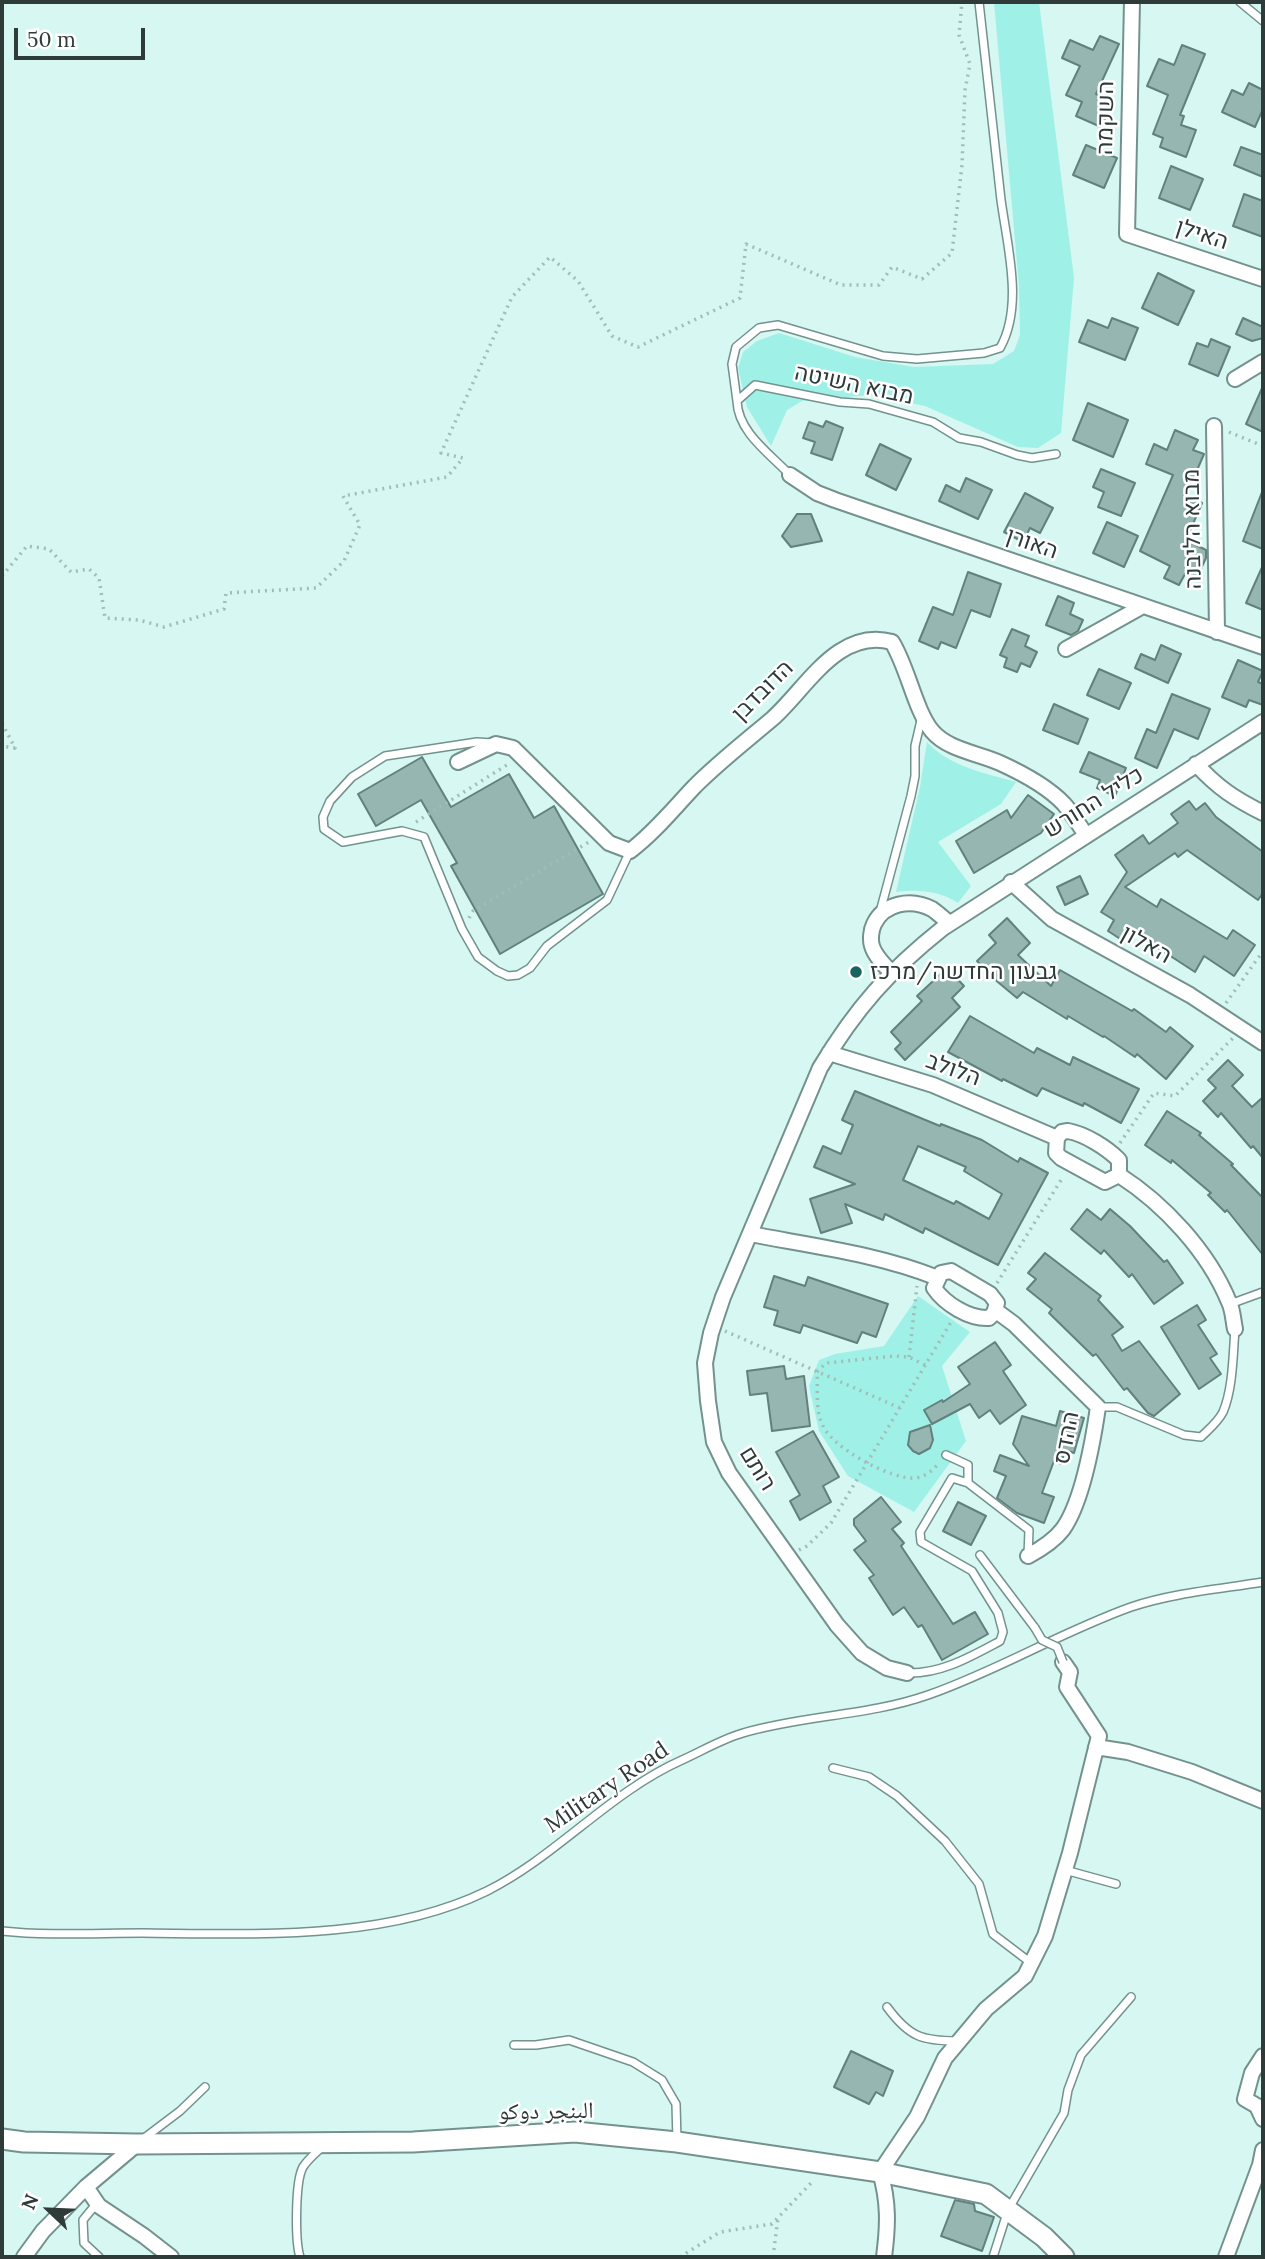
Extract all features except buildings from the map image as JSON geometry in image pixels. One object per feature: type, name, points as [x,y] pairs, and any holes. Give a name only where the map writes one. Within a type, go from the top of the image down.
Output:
[{"type":"street","name":"השקמה","points":[[1127,234],[1132,2]]},
{"type":"street","name":"האילן","points":[[1127,234],[1263,279]]},
{"type":"street","points":[[1235,379],[1263,362]]},
{"type":"street","name":"מבוא הליבנה","points":[[1214,426],[1217,632]]},
{"type":"street","name":"האורן","points":[[790,475],[817,493],[835,500],[1263,648]]},
{"type":"street","points":[[1066,649],[1143,606]]},
{"type":"street","name":"הדובדבן","points":[[630,850],[696,785],[792,700],[825,662],[867,639],[891,642],[901,656],[922,715],[931,730],[943,741],[998,762],[1047,790],[1064,804],[1086,835]]},
{"type":"street","name":"כליל החורש","points":[[750,1234],[805,1101],[829,1053],[862,1004],[915,950],[949,923],[1011,882],[1263,722]]},
{"type":"street","points":[[458,762],[496,744],[513,748],[609,843],[630,850]]},
{"type":"street","points":[[1196,764],[1214,784],[1263,813]]},
{"type":"street","name":"האלון","points":[[1011,882],[1052,919],[1219,1013],[1263,1043]]},
{"type":"street","points":[[892,973],[871,945],[872,929],[880,913],[895,904],[915,905],[931,908],[949,923]]},
{"type":"street","name":"הלולב","points":[[829,1053],[933,1085],[1057,1138],[1062,1132],[1077,1133],[1114,1154]]},
{"type":"street","points":[[1057,1138],[1056,1153],[1071,1164],[1105,1182],[1119,1175]]},
{"type":"street","points":[[1114,1154],[1119,1160],[1119,1175]]},
{"type":"street","points":[[1119,1175],[1165,1213],[1195,1244],[1230,1304],[1235,1329]]},
{"type":"street","points":[[750,1234],[876,1258],[938,1278]]},
{"type":"street","name":"רותם","points":[[750,1234],[723,1297],[705,1363],[714,1442],[729,1473],[836,1625],[862,1653],[887,1668],[907,1673]]},
{"type":"street","points":[[951,1272],[990,1294],[997,1303],[995,1311],[989,1318],[979,1318],[941,1297],[934,1288],[942,1273],[951,1272]]},
{"type":"street","name":"ההדס","points":[[995,1311],[1014,1324],[1098,1408],[1095,1432],[1075,1506],[1062,1530],[1046,1546],[1028,1556]]},
{"type":"street","points":[[884,2257],[887,2195],[880,2172],[917,2117],[944,2058],[986,2009],[1025,1976],[1045,1936],[1065,1870],[1099,1736],[1067,1687],[1070,1672],[1063,1662]]},
{"type":"street","points":[[1096,1747],[1128,1752],[1192,1772],[1263,1801]]},
{"type":"street","points":[[1263,2056],[1252,2073],[1245,2099],[1257,2106],[1263,2119]]},
{"type":"street","name":"البنجر دوكو","points":[[2,2139],[24,2142],[137,2144],[413,2142],[575,2132],[677,2142],[880,2172],[986,2194],[1044,2237],[1064,2257]]},
{"type":"street","points":[[24,2257],[43,2231],[86,2188],[137,2144]]},
{"type":"street","points":[[1226,2257],[1263,2150]]},
{"type":"street","points":[[86,2188],[96,2203],[171,2257]]},
{"type":"lane","points":[[790,475],[743,427],[737,412],[733,364],[736,348],[759,328],[778,325],[883,356],[917,359],[984,353],[1000,348],[1005,339],[1010,317],[1012,271],[979,2]]},
{"type":"lane","points":[[1240,2],[1263,22]]},
{"type":"lane","name":"מבוא השיטה","points":[[737,401],[755,385],[840,402],[869,404],[933,422],[959,438],[981,442],[1017,456],[1032,458],[1056,454]]},
{"type":"lane","points":[[880,913],[911,796],[915,776],[915,746],[922,715]]},
{"type":"lane","points":[[496,744],[477,742],[385,756],[352,777],[330,801],[323,817],[324,829],[343,842],[402,831],[424,836],[462,929],[478,957],[496,971],[508,976],[518,975],[530,968],[547,946],[607,900],[630,850]]},
{"type":"lane","points":[[1230,1304],[1263,1292]]},
{"type":"lane","points":[[1098,1408],[1117,1407],[1184,1435],[1201,1437],[1214,1425],[1223,1411],[1232,1372],[1235,1329]]},
{"type":"lane","points":[[946,1455],[968,1465],[968,1483]]},
{"type":"lane","points":[[907,1673],[923,1674],[948,1667],[1000,1641],[1003,1632],[998,1613],[972,1571],[921,1542],[920,1532],[952,1478],[968,1483],[1029,1530],[1028,1556]]},
{"type":"lane","points":[[980,1555],[1042,1640],[1057,1647],[1063,1662]]},
{"type":"lane","name":"Military Road","points":[[2,1931],[239,1934],[323,1930],[391,1922],[445,1909],[489,1890],[523,1869],[620,1797],[668,1766],[741,1734],[789,1723],[866,1712],[925,1696],[1134,1606],[1263,1582]]},
{"type":"lane","points":[[832,1769],[869,1777],[897,1796],[945,1841],[979,1884],[993,1934],[1031,1963]]},
{"type":"lane","points":[[1065,1870],[1116,1884]]},
{"type":"lane","points":[[993,2257],[1008,2210],[1063,2113],[1081,2055],[1131,1997]]},
{"type":"lane","points":[[887,2007],[902,2027],[931,2041],[959,2041]]},
{"type":"lane","points":[[514,2045],[569,2040],[633,2062],[662,2080],[676,2104],[677,2142]]},
{"type":"lane","points":[[137,2144],[180,2111],[205,2087]]},
{"type":"lane","points":[[300,2257],[296,2245],[297,2202],[302,2168],[325,2142]]},
{"type":"lane","points":[[96,2203],[83,2220],[84,2243],[99,2257]]},
{"type":"path","points":[[2,576],[27,546],[49,549],[71,572],[89,569],[99,578],[105,618],[139,620],[164,628],[224,609],[226,593],[316,588],[344,561],[359,525],[343,496],[447,477],[463,458],[441,453],[512,297],[550,257],[578,281],[612,336],[638,347],[740,298],[746,244],[841,285],[879,285],[892,267],[922,279],[952,253],[962,166],[965,90],[970,64],[959,35],[962,2]]},
{"type":"path","points":[[1214,426],[1263,446]]},
{"type":"path","points":[[2,723],[15,748],[2,746]]},
{"type":"path","points":[[402,831],[520,756]]},
{"type":"path","points":[[462,929],[473,911],[601,835]]},
{"type":"path","points":[[1219,1013],[1263,951]]},
{"type":"path","points":[[1114,1154],[1154,1093],[1175,1096],[1243,1028]]},
{"type":"path","points":[[990,1294],[1071,1164]]},
{"type":"path","points":[[909,1357],[918,1270]]},
{"type":"path","points":[[787,1555],[807,1546],[831,1523],[959,1308]]},
{"type":"path","points":[[713,1326],[900,1408]]},
{"type":"path","points":[[925,1365],[909,1357],[894,1356],[826,1363],[817,1372],[819,1413],[823,1427],[838,1445],[900,1477],[917,1478],[930,1472],[946,1455]]},
{"type":"path","points":[[680,2257],[720,2232],[772,2224],[827,2165]]},
{"type":"path","points":[[773,2257],[778,2218]]},
{"type":"shaded area","points":[[994,2],[1039,2],[1074,278],[1061,433],[1038,448],[1018,447],[925,406],[870,395],[802,401],[787,410],[771,446],[747,407],[738,368],[743,352],[757,341],[779,333],[855,357],[914,367],[993,364],[1014,351],[1020,335],[1019,286]]},
{"type":"shaded area","points":[[927,742],[946,758],[957,763],[1016,782],[1001,804],[938,842],[971,886],[958,903],[928,892],[896,892],[920,787]]},
{"type":"shaded area","points":[[918,1296],[970,1332],[942,1366],[966,1441],[914,1512],[848,1476],[819,1431],[809,1386],[819,1360],[835,1354],[884,1346]]},
{"type":"place","name":"גבעון החדשה/מרכז","points":[[856,972]]}]
